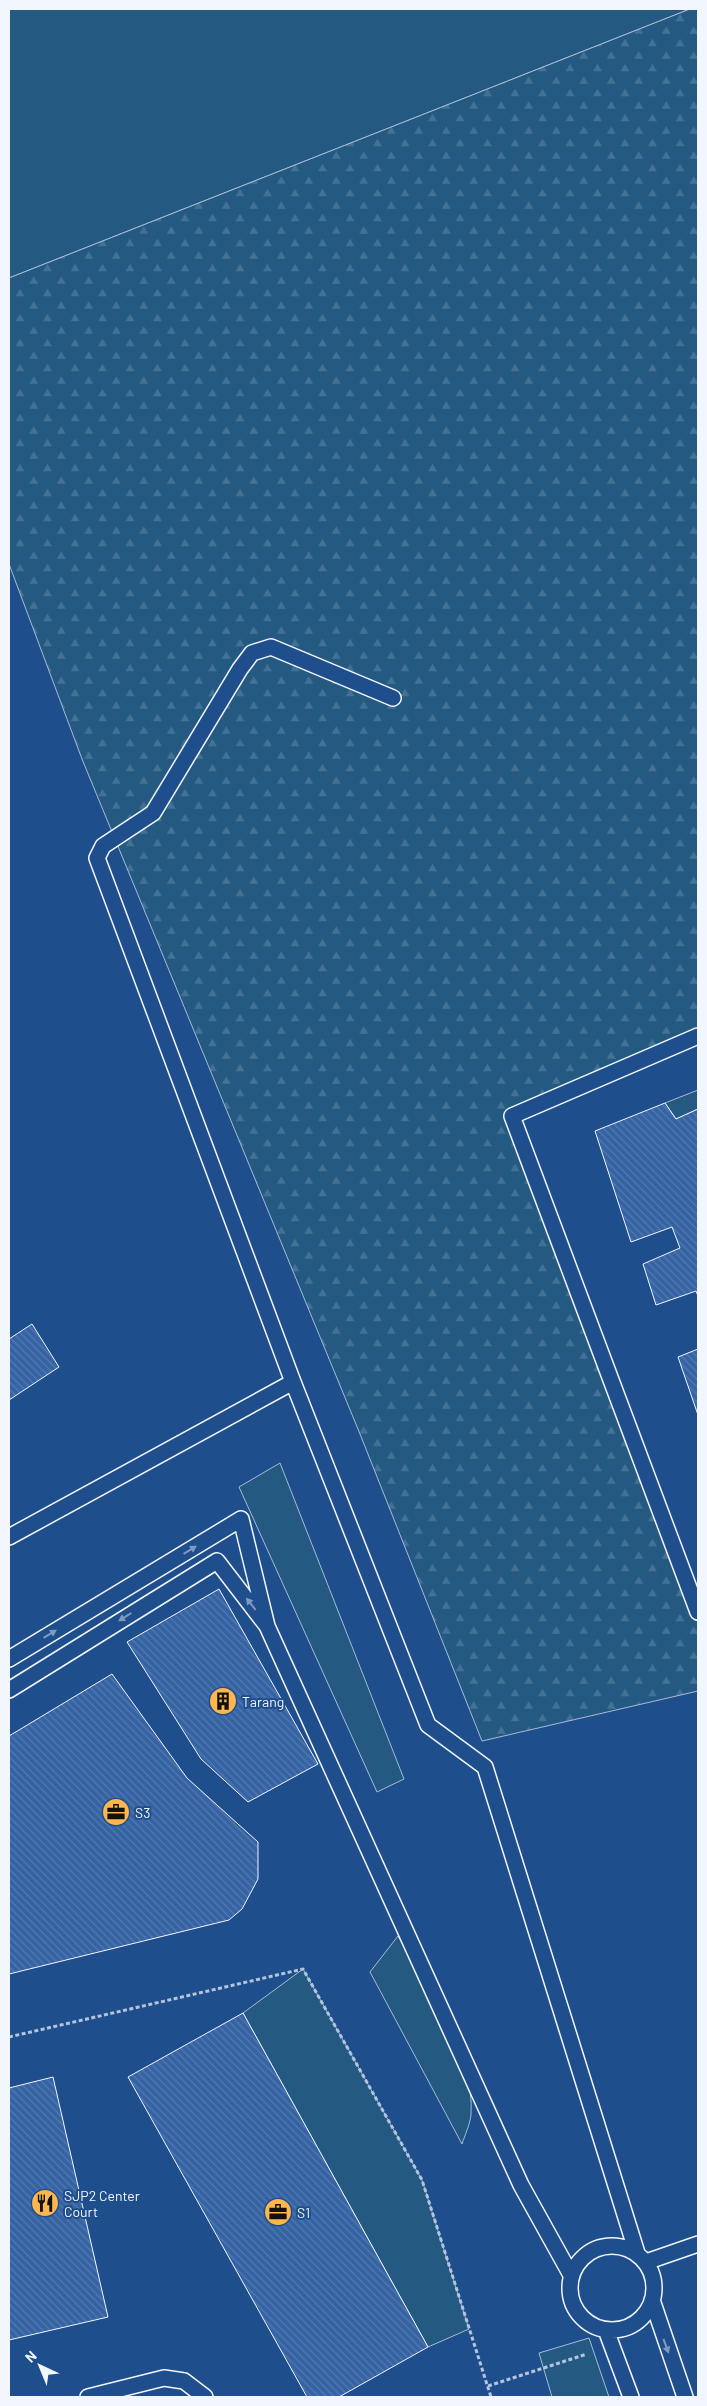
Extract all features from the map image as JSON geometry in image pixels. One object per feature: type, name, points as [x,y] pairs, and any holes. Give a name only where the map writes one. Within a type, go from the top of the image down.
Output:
[{"type":"lane","points":[[393,698],[271,647],[252,653],[240,668],[153,812],[103,846],[97,858],[293,1382],[428,1725],[484,1767],[641,2258],[652,2274],[654,2287],[652,2300],[646,2313],[634,2323],[621,2329],[606,2330],[592,2326],[572,2304],[569,2290],[571,2275],[578,2262],[587,2253],[599,2247],[612,2245],[625,2247],[641,2258],[698,2244]]},
{"type":"lane","points":[[698,1036],[512,1116],[698,1612]]},
{"type":"lane","points":[[9,1537],[293,1382]]},
{"type":"lane","points":[[9,1659],[241,1518],[267,1626],[521,2184],[571,2275]]},
{"type":"lane","points":[[9,1690],[217,1561],[267,1626]]},
{"type":"lane","points":[[652,2300],[685,2397]]},
{"type":"lane","points":[[606,2330],[631,2397]]},
{"type":"lane","points":[[88,2397],[164,2378],[184,2381],[205,2397]]},
{"type":"path","points":[[9,2037],[303,1969],[422,2180],[491,2397]]},
{"type":"path","points":[[488,2386],[611,2346]]},
{"type":"green space","points":[[9,9],[690,9],[9,278]]},
{"type":"green space","points":[[690,9],[698,9],[698,1036],[512,1116],[698,1612],[698,1691],[482,1741],[360,1434],[82,759],[9,564],[9,278]]},
{"type":"green space","points":[[698,1090],[698,1109],[676,1119],[665,1103]]},
{"type":"green space","points":[[280,1463],[404,1779],[377,1792],[239,1487]]},
{"type":"green space","points":[[398,1936],[448,2021],[466,2068],[470,2091],[471,2115],[462,2144],[370,1972]]},
{"type":"green space","points":[[303,1969],[422,2180],[469,2329],[428,2347],[243,2013]]},
{"type":"green space","points":[[589,2338],[609,2397],[552,2397],[539,2353]]},
{"type":"building","points":[[665,1103],[676,1119],[698,1109],[698,1296],[696,1291],[656,1305],[643,1264],[680,1248],[672,1227],[631,1242],[595,1131]]},
{"type":"building","points":[[32,1324],[59,1367],[9,1400],[9,1339]]},
{"type":"building","points":[[698,1349],[698,1415],[678,1357]]},
{"type":"building","name":"Tarang","points":[[219,1589],[318,1764],[248,1802],[201,1759],[127,1642]]},
{"type":"building","name":"S3","points":[[112,1674],[187,1778],[258,1842],[258,1879],[242,1909],[229,1920],[9,1974],[9,1736]]},
{"type":"building","name":"S1","points":[[243,2013],[428,2347],[339,2397],[307,2397],[128,2077]]},
{"type":"building","name":"SJP2 Center Court","points":[[53,2077],[108,2317],[9,2340],[9,2088]]},
{"type":"place","name":"Tarang","points":[[223,1701]]},
{"type":"place","name":"S3","points":[[116,1812]]},
{"type":"place","name":"SJP2 Center Court","points":[[45,2203]]},
{"type":"place","name":"S1","points":[[278,2212]]}]
